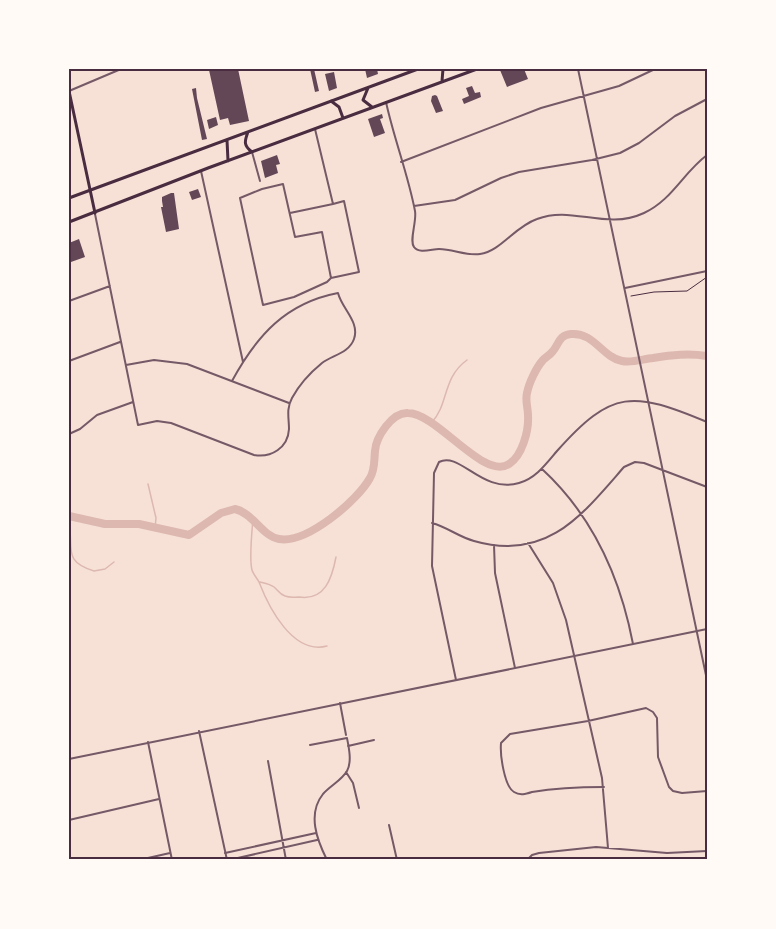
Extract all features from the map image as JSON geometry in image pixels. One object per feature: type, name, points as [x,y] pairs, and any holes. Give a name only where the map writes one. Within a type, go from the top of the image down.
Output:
[{"type":"main road","points":[[69,198],[418,69]]},
{"type":"main road","points":[[442,81],[443,69]]},
{"type":"main road","points":[[69,222],[477,69]]},
{"type":"main road","points":[[368,88],[363,100],[372,107]]},
{"type":"main road","points":[[69,91],[95,213]]},
{"type":"main road","points":[[331,101],[339,107],[343,118]]},
{"type":"main road","points":[[248,132],[244,140],[245,145],[252,152]]},
{"type":"main road","points":[[227,140],[228,161]]},
{"type":"street","points":[[69,91],[121,69]]},
{"type":"street","points":[[578,69],[707,680]]},
{"type":"street","points":[[401,162],[541,108],[619,86],[655,69]]},
{"type":"street","points":[[414,206],[455,200],[519,172],[597,159],[634,147],[675,116],[707,99]]},
{"type":"street","points":[[386,102],[414,206],[416,222],[412,239],[414,247],[420,251],[443,249],[478,254],[497,247],[519,227],[542,217],[567,214],[610,220],[633,217],[657,205],[673,192],[707,155]]},
{"type":"street","points":[[315,129],[333,204]]},
{"type":"street","points":[[252,152],[260,181]]},
{"type":"street","points":[[201,171],[243,362]]},
{"type":"street","points":[[290,213],[344,201],[359,272],[331,278],[294,297],[263,305],[240,198],[262,189],[284,184],[290,213],[295,237],[322,232],[331,278]]},
{"type":"street","points":[[95,213],[138,425],[158,421],[171,423],[254,455],[266,456],[277,451],[287,440],[290,403],[298,389],[314,371],[327,360],[345,351],[353,341],[354,324],[338,293],[310,300],[288,313],[264,335],[243,362],[232,381]]},
{"type":"street","points":[[625,288],[707,271]]},
{"type":"street","points":[[69,301],[110,286]]},
{"type":"street","points":[[69,361],[121,342]]},
{"type":"street","points":[[126,366],[154,360],[176,362],[200,368],[290,403]]},
{"type":"street","points":[[69,434],[80,429],[97,415],[133,402]]},
{"type":"street","points":[[456,680],[434,575],[432,523],[435,469],[441,460],[452,460],[484,480],[503,485],[523,482],[542,468],[578,428],[601,410],[623,402],[659,404],[707,422]]},
{"type":"street","points":[[432,523],[466,539],[494,545],[528,543],[558,532],[582,514],[629,464],[641,462],[707,488]]},
{"type":"street","points":[[542,468],[563,489],[601,544],[615,574],[633,644]]},
{"type":"street","points":[[528,543],[545,568],[567,620],[604,787],[608,848]]},
{"type":"street","points":[[494,545],[495,573],[515,668]]},
{"type":"street","points":[[69,759],[707,629]]},
{"type":"street","points":[[340,703],[346,735]]},
{"type":"street","points":[[604,787],[569,788],[520,794],[510,789],[505,776],[500,746],[502,740],[507,735],[588,722],[638,708],[649,709],[657,718],[658,757],[669,788],[682,793],[707,791]]},
{"type":"street","points":[[199,731],[228,860],[317,840]]},
{"type":"street","points":[[310,745],[347,738],[349,762],[346,772],[323,794],[316,805],[314,819],[317,840],[327,860]]},
{"type":"street","points":[[348,746],[374,740]]},
{"type":"street","points":[[148,742],[172,860]]},
{"type":"street","points":[[267,761],[286,860]]},
{"type":"street","points":[[346,772],[353,783],[359,808]]},
{"type":"street","points":[[69,820],[159,799]]},
{"type":"street","points":[[389,825],[397,860]]},
{"type":"street","points":[[225,853],[316,833]]},
{"type":"street","points":[[528,859],[539,853],[562,849],[608,848],[667,853],[707,852]]},
{"type":"street","points":[[139,860],[170,853]]},
{"type":"path","points":[[626,297],[654,292],[687,291],[707,278]]},
{"type":"building","points":[[238,69],[249,121],[230,125],[228,118],[220,120],[209,70]]},
{"type":"building","points":[[310,69],[314,69],[319,91],[315,92]]},
{"type":"building","points":[[365,69],[377,69],[378,74],[367,78]]},
{"type":"building","points":[[524,69],[528,79],[507,87],[500,70]]},
{"type":"building","points":[[334,72],[337,88],[329,91],[325,74]]},
{"type":"building","points":[[472,86],[475,93],[480,92],[481,97],[464,104],[462,99],[469,96],[466,88]]},
{"type":"building","points":[[196,88],[207,139],[202,140],[192,89]]},
{"type":"building","points":[[435,95],[443,111],[436,113],[431,101],[432,96]]},
{"type":"building","points":[[382,114],[383,118],[380,119],[385,133],[374,137],[368,119]]},
{"type":"building","points":[[216,117],[218,125],[209,129],[207,120]]},
{"type":"building","points":[[277,155],[280,164],[276,165],[278,173],[265,178],[261,161]]},
{"type":"building","points":[[198,189],[201,197],[192,200],[189,192]]},
{"type":"building","points":[[174,193],[179,229],[166,232],[161,207],[163,207],[162,197]]},
{"type":"building","points":[[79,239],[85,257],[71,262],[69,243]]},
{"type":"waterway","points":[[69,516],[105,524],[139,524],[189,535],[221,513],[235,509],[247,515],[267,534],[279,539],[290,539],[317,528],[355,498],[372,475],[376,445],[382,433],[391,421],[402,414],[420,416],[487,463],[499,467],[509,464],[518,455],[526,435],[528,421],[526,396],[533,376],[543,360],[567,335],[579,334],[586,337],[609,355],[622,361],[680,355],[707,356]]},
{"type":"waterway","points":[[432,422],[441,407],[453,375],[467,360]]},
{"type":"waterway","points":[[148,484],[156,518],[155,528]]},
{"type":"waterway","points":[[253,519],[251,565],[269,604],[293,637],[315,647],[327,646]]},
{"type":"waterway","points":[[69,524],[71,553],[77,563],[94,571],[105,569],[114,562]]},
{"type":"waterway","points":[[260,582],[272,586],[287,597],[315,595],[326,586],[336,557]]}]
